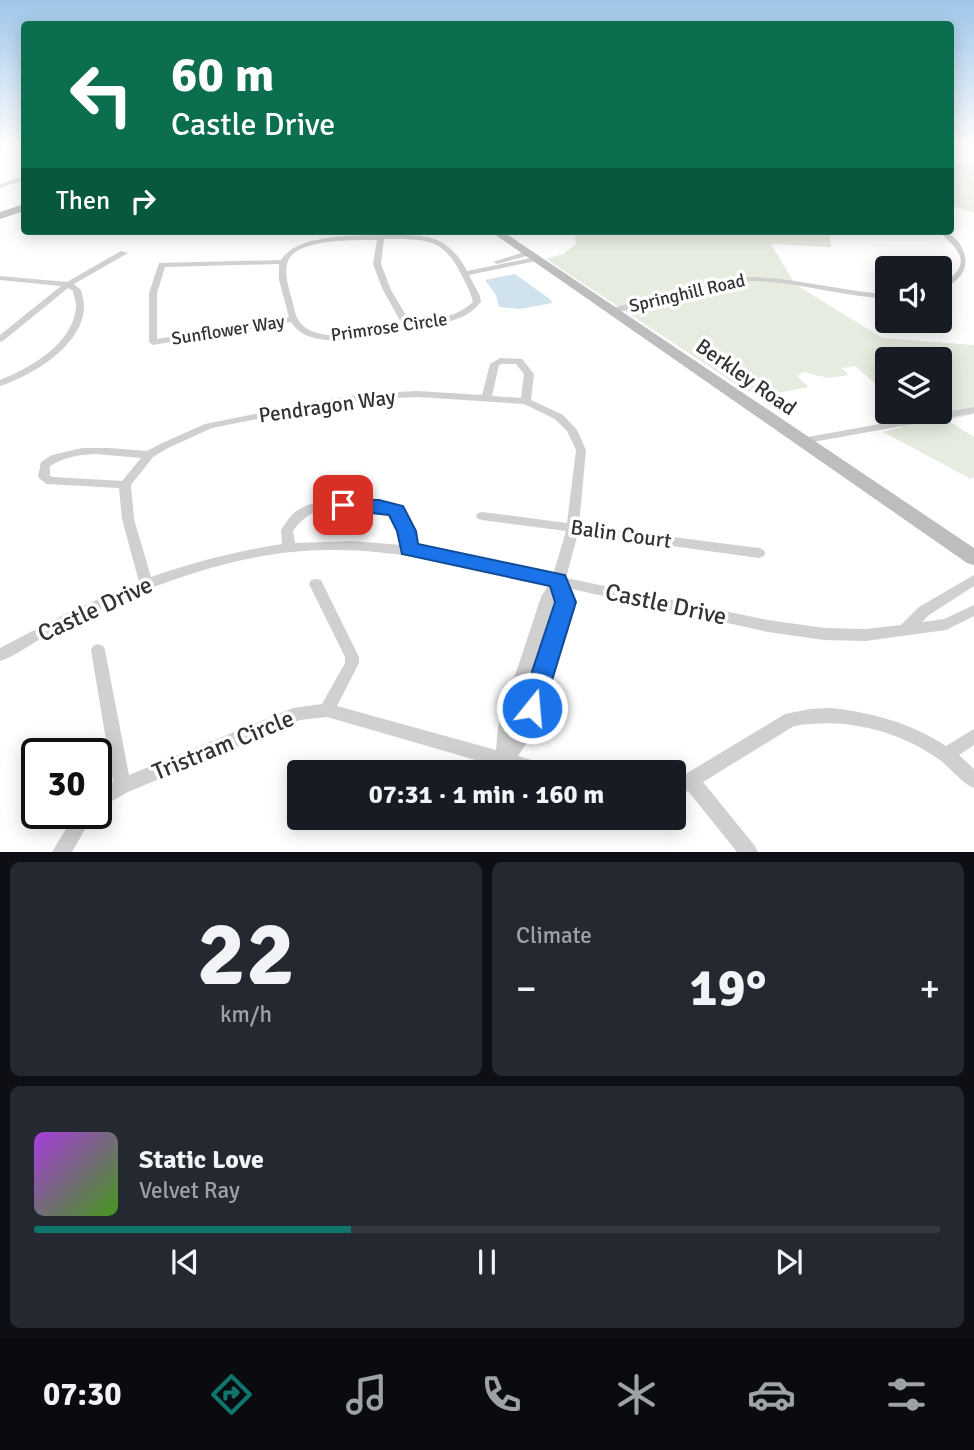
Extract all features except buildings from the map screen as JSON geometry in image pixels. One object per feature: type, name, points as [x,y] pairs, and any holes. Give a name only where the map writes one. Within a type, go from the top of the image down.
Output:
[{"type":"main road","points":[[0,216],[21,208]]},
{"type":"street","name":"Berkley Road","points":[[501,235],[974,558]]},
{"type":"street","points":[[947,235],[960,244],[968,258],[969,266],[960,278],[952,282]]},
{"type":"street","name":"Primrose Circle","points":[[284,262],[290,253],[310,244],[326,241],[415,237],[436,240],[451,249],[477,302],[456,317],[331,338],[299,329],[294,319]]},
{"type":"street","points":[[381,238],[377,264],[387,290],[408,327]]},
{"type":"street","points":[[0,339],[68,284],[124,253]]},
{"type":"street","points":[[461,270],[532,256]]},
{"type":"street","points":[[284,262],[282,274],[294,319]]},
{"type":"street","name":"Sunflower Way","points":[[284,262],[162,265],[153,293],[153,342],[294,319]]},
{"type":"street","points":[[0,278],[68,284],[77,290],[80,305],[80,317],[70,333],[29,371],[0,383]]},
{"type":"street","name":"Springhill Road","points":[[613,311],[712,284],[745,279],[769,279],[875,296]]},
{"type":"street","points":[[486,398],[495,365],[500,361],[519,361],[526,366],[529,374],[526,401]]},
{"type":"street","name":"Pendragon Way","points":[[125,485],[149,455],[182,436],[209,426],[328,402],[418,394],[526,401],[559,417],[572,430],[581,450],[573,528],[558,581]]},
{"type":"street","points":[[802,441],[974,410]]},
{"type":"street","points":[[146,584],[128,519],[125,485],[50,481],[42,472],[45,464],[53,458],[78,451],[149,455]]},
{"type":"street","points":[[289,547],[287,530],[301,513],[316,507],[363,505],[396,510],[407,531],[409,549]]},
{"type":"street","name":"Balin Court","points":[[482,516],[759,553]]},
{"type":"street","name":"Castle Drive","points":[[0,655],[146,584],[226,559],[289,547],[326,545],[409,549],[768,626],[824,634],[866,635],[946,624],[974,610]]},
{"type":"street","points":[[906,628],[924,611],[974,580]]},
{"type":"street","points":[[504,760],[524,735],[565,602],[558,581]]},
{"type":"street","points":[[316,584],[352,657],[352,663],[327,710]]},
{"type":"street","name":"Tristram Circle","points":[[98,650],[122,786]]},
{"type":"street","name":"Tristram Circle","points":[[112,792],[299,713],[327,710],[504,760]]},
{"type":"street","points":[[686,784],[791,719],[810,714],[863,721],[895,729],[946,755],[974,780]]},
{"type":"street","points":[[946,755],[974,736]]},
{"type":"street","points":[[691,781],[749,852]]},
{"type":"street","points":[[61,852],[76,829]]},
{"type":"shaded area","points":[[954,185],[974,185],[974,213],[954,206]]},
{"type":"shaded area","points":[[575,235],[830,235],[831,247],[771,244],[795,284],[882,338],[974,345],[974,414],[952,419],[952,347],[875,347],[875,383],[855,366],[842,368],[849,375],[828,378],[804,372],[797,376],[809,387],[772,394],[746,391],[546,259],[563,254],[576,244]]},
{"type":"shaded area","points":[[952,423],[974,437],[974,477],[971,479],[883,432],[903,427],[900,424]]},
{"type":"water","points":[[515,274],[552,303],[520,309],[499,307],[496,295],[485,280]]},
{"type":"route","points":[[343,505],[379,506],[396,510],[407,531],[409,549],[558,581],[565,602],[532,708]]}]
